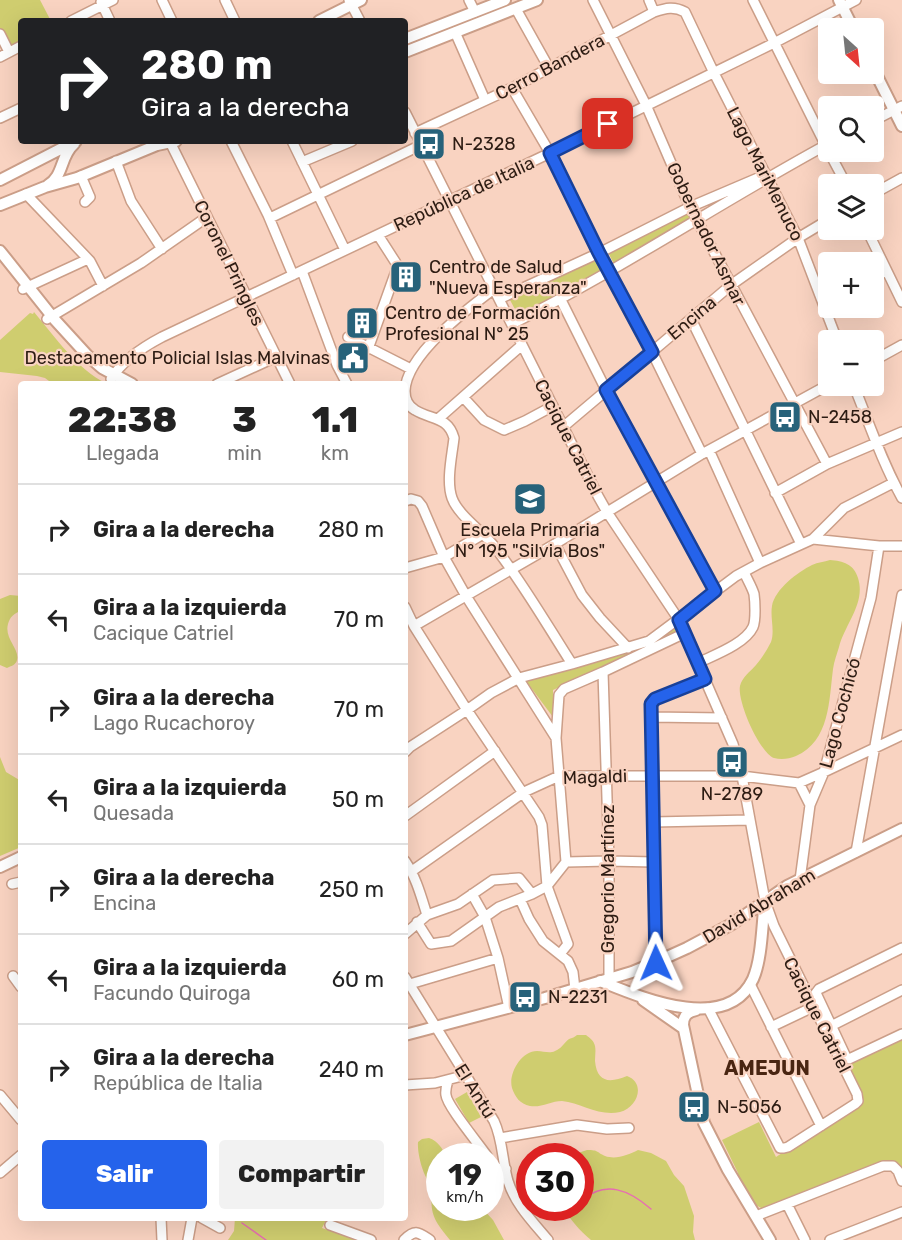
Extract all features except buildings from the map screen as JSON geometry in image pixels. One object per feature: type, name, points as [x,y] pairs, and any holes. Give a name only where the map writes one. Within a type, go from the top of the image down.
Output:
[{"type":"main road","points":[[408,38],[505,0]]},
{"type":"main road","points":[[408,51],[537,0]]},
{"type":"main road","points":[[325,18],[354,2]]},
{"type":"main road","points":[[841,3],[848,18]]},
{"type":"main road","points":[[883,84],[898,108],[902,126]]},
{"type":"main road","points":[[1,177],[72,144]]},
{"type":"main road","points":[[45,187],[56,180],[69,148],[74,144]]},
{"type":"main road","points":[[0,205],[162,144]]},
{"type":"main road","points":[[39,159],[56,158],[62,165]]},
{"type":"main road","points":[[0,251],[49,317],[115,379]]},
{"type":"main road","points":[[0,260],[25,287]]},
{"type":"main road","name":"David Abraham","points":[[408,1034],[509,1008],[656,963],[744,917],[779,891],[902,829]]},
{"type":"main road","points":[[0,861],[18,853]]},
{"type":"main road","points":[[0,867],[18,858]]},
{"type":"main road","points":[[765,901],[756,968],[750,984],[736,999],[722,1005],[690,1012],[684,1016],[683,1028],[704,1123],[728,1170],[770,1240]]},
{"type":"main road","points":[[744,917],[754,921],[761,938]]},
{"type":"main road","points":[[604,980],[638,996],[683,1028]]},
{"type":"main road","points":[[638,996],[696,1010]]},
{"type":"street","points":[[76,18],[101,3],[113,0]]},
{"type":"street","points":[[162,0],[171,18]]},
{"type":"street","points":[[225,0],[234,18]]},
{"type":"street","points":[[469,0],[475,12]]},
{"type":"street","name":"Gobernador Asmar","points":[[594,0],[646,105],[696,219],[827,464]]},
{"type":"street","points":[[649,0],[654,12]]},
{"type":"street","points":[[753,0],[818,129]]},
{"type":"street","name":"República de Italia","points":[[115,379],[134,355],[148,345],[714,73],[774,43],[841,3],[856,0]]},
{"type":"street","points":[[354,2],[359,18]]},
{"type":"street","points":[[101,3],[108,18]]},
{"type":"street","name":"Cerro Bandera","points":[[415,133],[512,88],[654,12],[664,8],[677,8],[685,12]]},
{"type":"street","points":[[516,9],[549,68]]},
{"type":"street","name":"Lago MariMenuco","points":[[685,12],[818,282]]},
{"type":"street","points":[[455,33],[485,100]]},
{"type":"street","points":[[0,34],[4,54],[18,47]]},
{"type":"street","points":[[512,88],[550,153],[599,253],[706,452],[760,563]]},
{"type":"street","points":[[884,115],[898,108]]},
{"type":"street","points":[[0,118],[18,109]]},
{"type":"street","name":"Cacique Catriel","points":[[408,121],[607,512],[679,620],[736,751],[765,901],[776,932],[858,1099],[855,1104],[821,1126]]},
{"type":"street","name":"Coronel Pringles","points":[[171,144],[288,381]]},
{"type":"street","points":[[233,144],[298,273],[345,381]]},
{"type":"street","points":[[293,144],[345,250]]},
{"type":"street","points":[[302,162],[345,144]]},
{"type":"street","points":[[270,218],[421,145]]},
{"type":"street","points":[[512,324],[561,300],[766,177],[818,152]]},
{"type":"street","points":[[116,162],[132,204],[162,249]]},
{"type":"street","points":[[81,176],[89,195],[85,202]]},
{"type":"street","points":[[499,299],[599,253],[690,207],[766,177]]},
{"type":"street","points":[[884,188],[902,178]]},
{"type":"street","points":[[26,194],[88,259],[103,286]]},
{"type":"street","points":[[49,317],[103,286],[207,218]]},
{"type":"street","name":"Encina","points":[[563,427],[730,285],[818,226]]},
{"type":"street","points":[[368,348],[396,271],[396,263],[378,235]]},
{"type":"street","points":[[872,240],[902,302]]},
{"type":"street","points":[[25,287],[88,259]]},
{"type":"street","points":[[406,381],[411,369],[454,319],[494,288]]},
{"type":"street","points":[[561,300],[606,390],[715,591]]},
{"type":"street","points":[[692,319],[801,544]]},
{"type":"street","points":[[348,337],[411,369]]},
{"type":"street","points":[[438,419],[522,345]]},
{"type":"street","points":[[884,355],[902,345]]},
{"type":"street","points":[[224,381],[276,357]]},
{"type":"street","points":[[414,626],[706,452],[818,391]]},
{"type":"street","points":[[858,396],[893,483],[902,498]]},
{"type":"street","points":[[463,397],[484,420],[504,430],[553,406]]},
{"type":"street","points":[[408,404],[414,410],[438,419],[452,432],[454,438],[450,484],[453,499],[466,518],[492,543],[511,569],[572,664]]},
{"type":"street","points":[[775,493],[827,464],[902,432]]},
{"type":"street","points":[[408,749],[491,693],[519,678],[649,640],[679,620],[715,591],[760,563],[813,538],[844,508],[893,483]]},
{"type":"street","points":[[408,500],[418,501],[444,557],[466,596],[556,738]]},
{"type":"street","points":[[408,566],[444,557],[483,534]]},
{"type":"street","points":[[813,538],[879,546],[902,546]]},
{"type":"street","points":[[555,544],[582,595],[628,648]]},
{"type":"street","name":"Lago Cochicó","points":[[800,880],[810,805],[824,772],[871,598],[879,546]]},
{"type":"street","points":[[698,663],[732,647],[753,627],[754,593],[744,573]]},
{"type":"street","points":[[856,852],[898,632],[902,595]]},
{"type":"street","points":[[408,613],[467,710],[540,817],[547,886],[574,955],[569,963]]},
{"type":"street","points":[[417,922],[431,944],[451,941],[499,907],[547,886],[566,862],[556,738],[559,695],[564,689],[685,633]]},
{"type":"street","name":"Gregorio Martínez","points":[[603,672],[609,861],[604,980]]},
{"type":"street","points":[[656,963],[651,704],[655,699],[705,679]]},
{"type":"street","points":[[651,717],[722,718]]},
{"type":"street","points":[[810,805],[799,783],[902,735]]},
{"type":"street","points":[[408,814],[495,751]]},
{"type":"street","name":"Magaldi","points":[[412,871],[524,792],[559,776],[742,776],[799,783]]},
{"type":"street","points":[[653,822],[750,820]]},
{"type":"street","points":[[566,862],[654,862]]},
{"type":"street","points":[[408,865],[417,882],[427,915]]},
{"type":"street","points":[[408,931],[427,915],[458,904],[493,880],[519,878],[532,894]]},
{"type":"street","points":[[472,894],[485,917],[498,958],[509,1008]]},
{"type":"street","points":[[520,899],[543,941],[569,963],[575,988]]},
{"type":"street","points":[[761,938],[770,930],[776,932]]},
{"type":"street","points":[[560,954],[568,944]]},
{"type":"street","points":[[902,948],[816,992],[847,1058],[851,1059],[902,1034]]},
{"type":"street","points":[[408,980],[498,958]]},
{"type":"street","points":[[13,976],[18,983]]},
{"type":"street","name":"El Antú","points":[[408,982],[494,1121],[500,1138],[509,1183],[517,1199],[548,1240]]},
{"type":"street","points":[[708,1008],[778,1146],[782,1149],[788,1147],[821,1126],[750,984]]},
{"type":"street","points":[[831,1026],[902,990]]},
{"type":"street","points":[[771,1027],[813,1007]]},
{"type":"street","points":[[408,1085],[448,1080],[465,1075]]},
{"type":"street","points":[[448,1080],[446,1094],[448,1100],[477,1143]]},
{"type":"street","points":[[0,1095],[18,1116]]},
{"type":"street","points":[[500,1138],[577,1125],[607,1129],[628,1128]]},
{"type":"street","points":[[0,1173],[18,1158]]},
{"type":"street","points":[[756,1216],[882,1166],[894,1166],[902,1181]]},
{"type":"street","points":[[787,1204],[805,1240]]},
{"type":"street","points":[[830,1240],[902,1212]]},
{"type":"street","points":[[161,1221],[162,1240]]},
{"type":"street","points":[[188,1240],[191,1221]]},
{"type":"street","points":[[207,1221],[220,1228]]},
{"type":"street","points":[[330,1225],[370,1240]]},
{"type":"street","points":[[404,1240],[416,1232],[430,1240]]},
{"type":"shaded area","points":[[0,0],[40,0],[49,18],[18,18],[18,43],[11,46],[0,28]]},
{"type":"shaded area","points":[[690,212],[692,218],[614,264],[609,254]]},
{"type":"shaded area","points":[[595,259],[602,271],[518,315],[510,300]]},
{"type":"shaded area","points":[[34,312],[76,361],[102,381],[49,381],[37,376],[0,372],[0,340],[30,313]]},
{"type":"shaded area","points":[[830,560],[844,562],[851,566],[856,573],[860,587],[857,605],[834,663],[826,718],[816,740],[807,749],[791,758],[774,758],[762,746],[750,725],[742,703],[740,686],[744,677],[760,660],[771,642],[772,606],[778,593],[800,572],[814,564]]},
{"type":"shaded area","points":[[10,595],[18,596],[18,612],[10,619],[7,629],[17,660],[7,668],[0,665],[0,599]]},
{"type":"shaded area","points":[[676,624],[680,632],[553,690],[553,717],[526,681],[648,644]]},
{"type":"shaded area","points":[[0,757],[6,772],[18,779],[18,848],[0,856]]},
{"type":"shaded area","points":[[577,1035],[586,1035],[594,1043],[598,1074],[610,1080],[627,1076],[633,1079],[638,1089],[637,1095],[626,1109],[620,1112],[605,1113],[562,1101],[530,1106],[523,1104],[516,1097],[511,1082],[514,1070],[521,1059],[531,1052],[555,1051]]},
{"type":"shaded area","points":[[902,1036],[902,1168],[896,1162],[888,1161],[763,1209],[754,1204],[735,1174],[738,1173],[722,1140],[759,1122],[776,1157],[857,1107],[845,1065]]},
{"type":"shaded area","points":[[467,1092],[481,1117],[469,1123],[455,1099]]},
{"type":"shaded area","points":[[429,1138],[437,1143],[426,1143],[426,1176],[418,1152],[418,1142]]},
{"type":"shaded area","points":[[638,1150],[651,1153],[666,1161],[684,1186],[694,1216],[695,1240],[591,1240],[573,1221],[594,1221],[594,1151],[605,1156],[618,1157]]},
{"type":"shaded area","points":[[235,1221],[326,1221],[322,1228],[356,1240],[228,1240],[234,1231]]},
{"type":"shaded area","points":[[437,1221],[494,1221],[504,1240],[450,1240]]},
{"type":"waterway","points":[[594,1193],[600,1190],[617,1190],[643,1202],[651,1209]]},
{"type":"waterway","points":[[242,1223],[266,1240]]},
{"type":"place","name":"N-2328","points":[[429,144]]},
{"type":"place","name":"Centro de Salud \"Nueva Esperanza\"","points":[[406,277]]},
{"type":"place","name":"Centro de Formación Profesional N° 25","points":[[362,323]]},
{"type":"place","name":"Destacamento Policial Islas Malvinas","points":[[353,358]]},
{"type":"place","name":"N-2458","points":[[785,417]]},
{"type":"place","name":"Escuela Primaria N° 195 \"Silvia Bos\"","points":[[530,499]]},
{"type":"place","name":"N-2789","points":[[732,762]]},
{"type":"place","name":"N-2231","points":[[525,997]]},
{"type":"place","name":"N-5056","points":[[694,1107]]},
{"type":"district","name":"AMEJUN","points":[[767,1068]]},
{"type":"route","points":[[608,124],[550,153],[599,253],[652,352],[606,390],[715,591],[679,620],[705,679],[655,699],[651,704],[656,963]]}]
